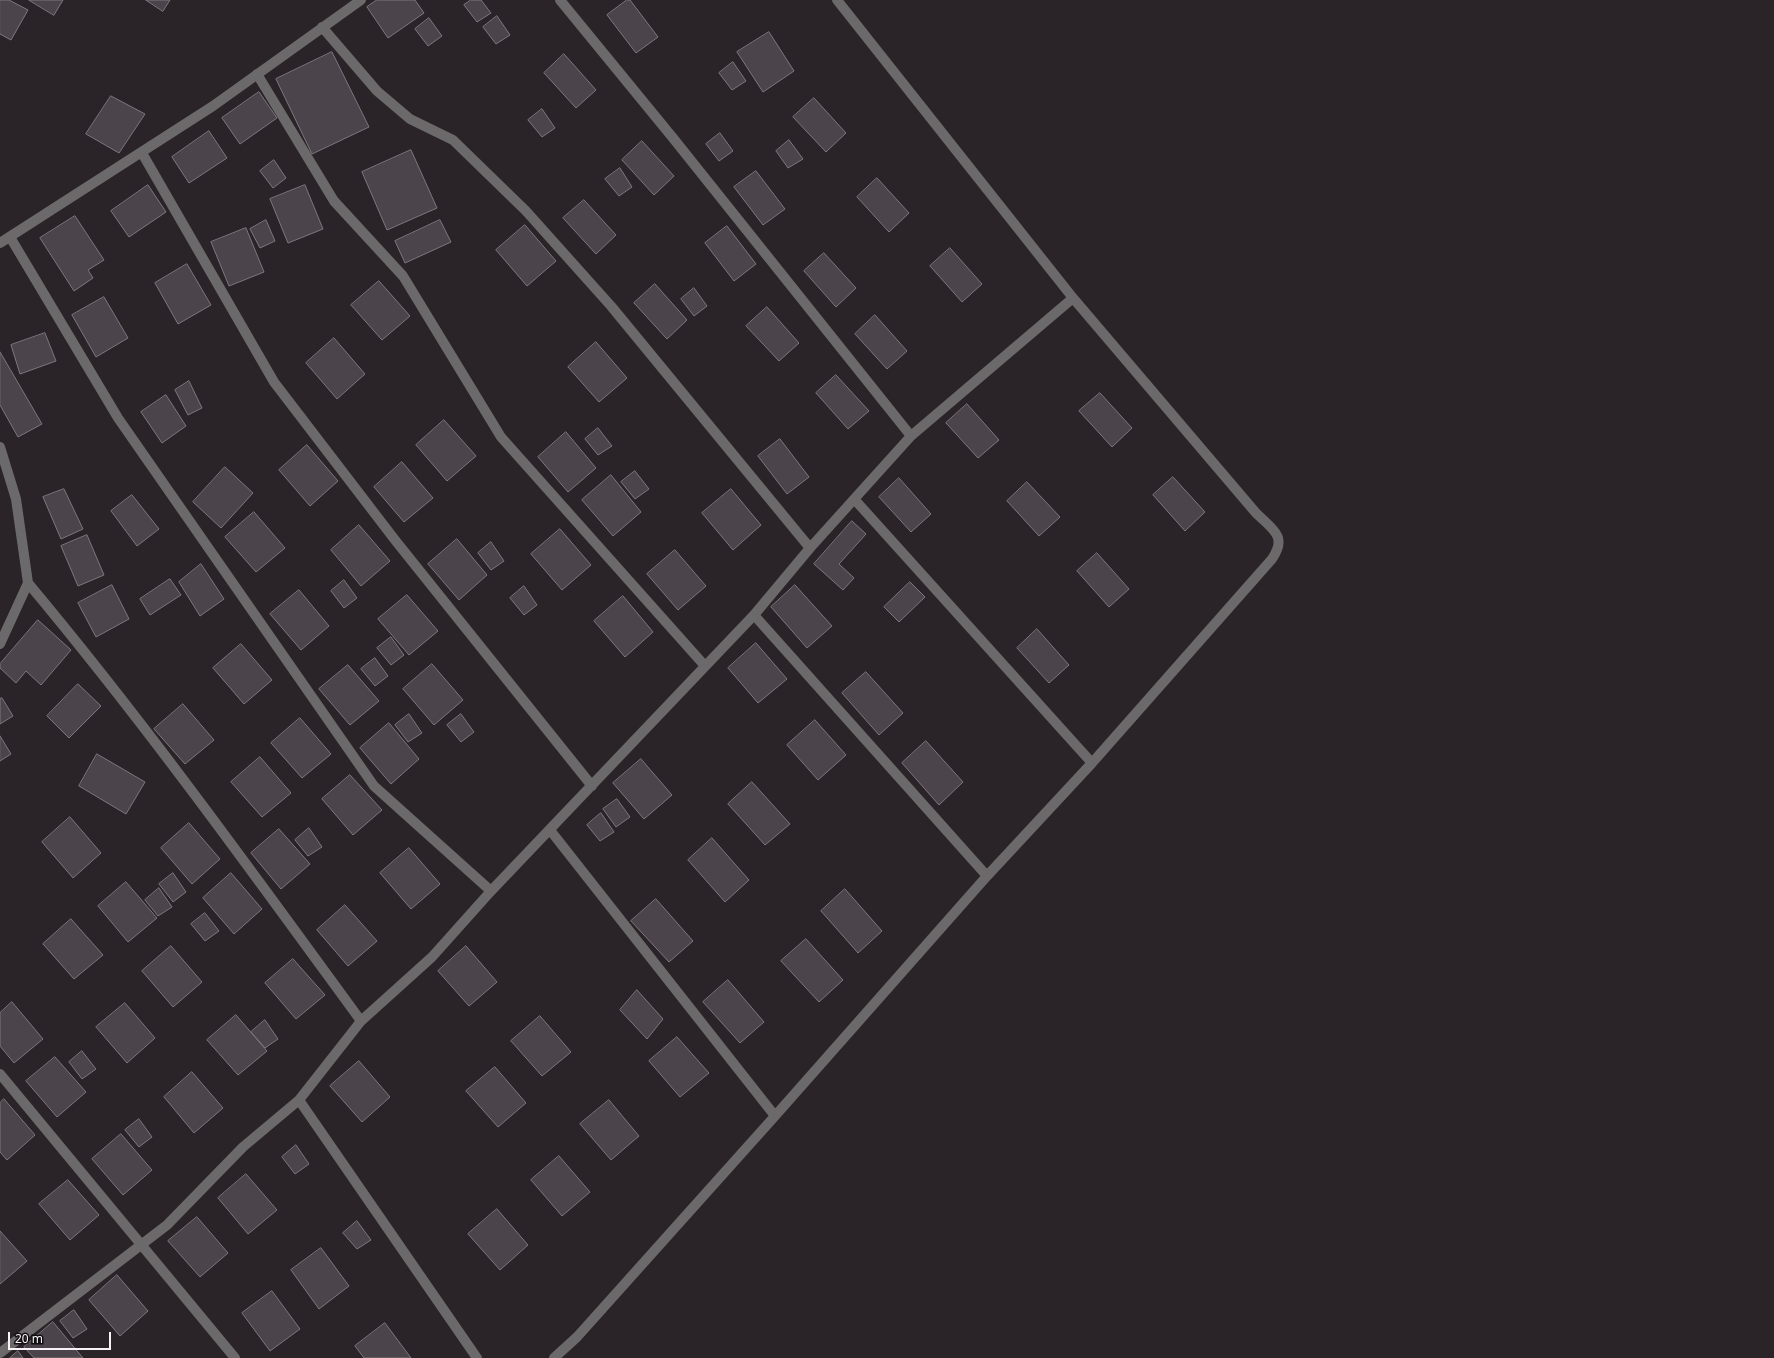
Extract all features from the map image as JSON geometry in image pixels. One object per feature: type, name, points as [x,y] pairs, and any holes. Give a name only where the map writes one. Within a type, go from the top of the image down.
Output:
[{"type":"street","points":[[0,243],[213,106],[360,0]]},
{"type":"street","points":[[560,0],[673,138],[911,436]]},
{"type":"street","points":[[554,1358],[577,1337],[776,1116],[987,876],[1092,763],[1272,559],[1280,544],[1278,536],[1256,513],[1073,298],[837,0]]},
{"type":"street","points":[[322,27],[377,91],[410,119],[453,140],[526,211],[611,306],[810,548]]},
{"type":"street","points":[[258,74],[334,201],[403,276],[501,437],[705,666]]},
{"type":"street","points":[[142,153],[274,382],[395,540],[592,786]]},
{"type":"street","points":[[10,237],[118,418],[374,786],[491,891]]},
{"type":"street","points":[[0,1353],[167,1225],[243,1147],[299,1100],[361,1021],[432,957],[491,891],[754,615],[810,548],[855,500],[911,436],[1073,298]]},
{"type":"street","points":[[0,447],[16,500],[28,583],[93,661],[238,853],[361,1021]]},
{"type":"street","points":[[855,500],[1092,763]]},
{"type":"street","points":[[0,644],[28,583]]},
{"type":"street","points":[[754,615],[987,876]]},
{"type":"street","points":[[550,830],[776,1116]]},
{"type":"street","points":[[0,1074],[140,1246],[235,1358]]},
{"type":"street","points":[[299,1100],[477,1358]]},
{"type":"building","points":[[0,0],[9,0],[28,10],[11,40],[0,34]]},
{"type":"building","points":[[29,0],[63,0],[54,15]]},
{"type":"building","points":[[146,0],[170,0],[163,11]]},
{"type":"building","points":[[377,0],[415,0],[424,13],[388,38],[367,7]]},
{"type":"building","points":[[471,0],[481,0],[491,13],[477,22],[464,5]]},
{"type":"building","points":[[627,0],[630,0],[658,37],[636,53],[607,15]]},
{"type":"building","points":[[497,16],[510,35],[496,44],[483,27]]},
{"type":"building","points":[[429,18],[442,36],[428,46],[415,29]]},
{"type":"building","points":[[769,32],[794,71],[763,92],[737,52]]},
{"type":"building","points":[[332,52],[369,127],[312,154],[276,79]]},
{"type":"building","points":[[564,54],[596,90],[576,108],[544,73]]},
{"type":"building","points":[[733,62],[746,81],[732,90],[719,73]]},
{"type":"building","points":[[259,92],[277,118],[240,144],[222,118]]},
{"type":"building","points":[[111,96],[145,114],[119,153],[86,134]]},
{"type":"building","points":[[814,98],[846,133],[826,152],[793,117]]},
{"type":"building","points":[[542,109],[555,128],[542,137],[528,120]]},
{"type":"building","points":[[209,131],[227,158],[189,183],[172,157]]},
{"type":"building","points":[[720,133],[733,151],[719,161],[706,144]]},
{"type":"building","points":[[789,140],[803,159],[788,168],[776,151]]},
{"type":"building","points":[[642,141],[674,176],[654,195],[622,160]]},
{"type":"building","points":[[411,150],[437,208],[387,230],[362,172]]},
{"type":"building","points":[[274,160],[286,178],[273,188],[260,171]]},
{"type":"building","points":[[620,168],[632,187],[619,196],[605,179]]},
{"type":"building","points":[[756,171],[785,209],[763,225],[734,187]]},
{"type":"building","points":[[877,178],[909,213],[889,232],[857,197]]},
{"type":"building","points":[[148,185],[166,212],[129,237],[111,211]]},
{"type":"building","points":[[305,185],[323,229],[288,243],[270,199]]},
{"type":"building","points":[[584,200],[616,235],[596,254],[563,218]]},
{"type":"building","points":[[75,216],[104,260],[88,270],[93,278],[74,291],[40,238]]},
{"type":"building","points":[[266,220],[275,241],[260,248],[250,229]]},
{"type":"building","points":[[440,220],[451,242],[405,263],[395,241]]},
{"type":"building","points":[[525,225],[556,261],[527,286],[496,250]]},
{"type":"building","points":[[727,226],[756,264],[734,281],[705,243]]},
{"type":"building","points":[[246,228],[264,272],[229,286],[211,242]]},
{"type":"building","points":[[950,248],[982,284],[962,302],[930,266]]},
{"type":"building","points":[[824,253],[856,288],[836,307],[804,271]]},
{"type":"building","points":[[187,264],[211,305],[178,324],[155,283]]},
{"type":"building","points":[[379,281],[410,316],[382,340],[351,305]]},
{"type":"building","points":[[655,284],[687,320],[667,339],[634,303]]},
{"type":"building","points":[[694,288],[707,306],[694,316],[681,299]]},
{"type":"building","points":[[104,297],[128,338],[96,357],[72,315]]},
{"type":"building","points":[[767,307],[799,343],[779,361],[746,326]]},
{"type":"building","points":[[875,315],[907,351],[887,369],[855,334]]},
{"type":"building","points":[[45,333],[56,361],[20,374],[11,345]]},
{"type":"building","points":[[334,338],[365,374],[337,399],[306,363]]},
{"type":"building","points":[[596,342],[627,378],[599,402],[568,367]]},
{"type":"building","points":[[0,352],[42,424],[18,437],[0,405]]},
{"type":"building","points":[[836,375],[869,411],[848,429],[816,393]]},
{"type":"building","points":[[189,381],[202,408],[188,415],[175,390]]},
{"type":"building","points":[[1100,393],[1132,428],[1112,447],[1079,411]]},
{"type":"building","points":[[166,395],[186,426],[162,443],[141,412]]},
{"type":"building","points":[[967,404],[999,440],[978,458],[946,423]]},
{"type":"building","points":[[444,420],[476,456],[447,481],[416,445]]},
{"type":"building","points":[[598,428],[612,446],[598,455],[585,439]]},
{"type":"building","points":[[566,432],[596,468],[568,492],[538,457]]},
{"type":"building","points":[[780,439],[809,477],[787,494],[758,456]]},
{"type":"building","points":[[307,445],[338,481],[310,506],[279,470]]},
{"type":"building","points":[[402,462],[433,498],[404,522],[374,487]]},
{"type":"building","points":[[225,467],[253,493],[221,528],[193,502]]},
{"type":"building","points":[[635,471],[649,489],[635,499],[621,482]]},
{"type":"building","points":[[611,475],[641,512],[613,536],[582,500]]},
{"type":"building","points":[[1173,477],[1205,512],[1185,531],[1153,495]]},
{"type":"building","points":[[899,478],[931,514],[911,532],[879,497]]},
{"type":"building","points":[[1027,482],[1060,517],[1039,536],[1007,501]]},
{"type":"building","points":[[64,489],[83,529],[61,539],[43,497]]},
{"type":"building","points":[[731,489],[761,525],[733,550],[702,513]]},
{"type":"building","points":[[132,495],[159,529],[137,546],[111,511]]},
{"type":"building","points":[[254,512],[285,548],[256,572],[225,537]]},
{"type":"building","points":[[852,521],[866,534],[839,564],[854,578],[843,590],[814,564]]},
{"type":"building","points":[[359,525],[390,561],[361,586],[331,550]]},
{"type":"building","points":[[560,529],[591,565],[562,590],[531,554]]},
{"type":"building","points":[[87,535],[104,575],[78,586],[61,546]]},
{"type":"building","points":[[457,539],[487,575],[459,600],[428,564]]},
{"type":"building","points":[[491,542],[504,561],[491,570],[478,553]]},
{"type":"building","points":[[675,550],[706,586],[678,610],[647,574]]},
{"type":"building","points":[[1097,553],[1129,589],[1109,607],[1077,571]]},
{"type":"building","points":[[201,564],[224,599],[200,616],[179,582]]},
{"type":"building","points":[[170,579],[181,595],[150,615],[140,599]]},
{"type":"building","points":[[344,580],[357,598],[344,608],[331,591]]},
{"type":"building","points":[[910,582],[925,597],[899,622],[884,607]]},
{"type":"building","points":[[112,585],[129,619],[96,637],[78,603]]},
{"type":"building","points":[[795,585],[832,626],[807,648],[771,607]]},
{"type":"building","points":[[524,586],[537,605],[524,615],[510,598]]},
{"type":"building","points":[[299,590],[329,626],[301,650],[270,614]]},
{"type":"building","points":[[407,595],[438,631],[409,655],[378,619]]},
{"type":"building","points":[[623,596],[653,632],[625,657],[594,621]]},
{"type":"building","points":[[38,620],[71,650],[41,685],[26,671],[16,683],[0,668],[0,664]]},
{"type":"building","points":[[1037,629],[1069,665],[1049,683],[1017,648]]},
{"type":"building","points":[[391,637],[404,655],[391,665],[377,648]]},
{"type":"building","points":[[756,643],[787,679],[758,703],[728,668]]},
{"type":"building","points":[[241,644],[272,680],[244,704],[213,668]]},
{"type":"building","points":[[375,658],[388,676],[375,686],[361,669]]},
{"type":"building","points":[[432,664],[463,700],[434,725],[403,689]]},
{"type":"building","points":[[348,665],[379,701],[350,725],[319,689]]},
{"type":"building","points":[[866,672],[903,713],[879,735],[842,693]]},
{"type":"building","points":[[78,684],[101,706],[69,738],[47,716]]},
{"type":"building","points":[[2,698],[13,716],[0,724],[0,699]]},
{"type":"building","points":[[183,704],[214,740],[185,764],[154,729]]},
{"type":"building","points":[[409,714],[422,733],[408,742],[395,725]]},
{"type":"building","points":[[461,714],[474,732],[461,742],[447,725]]},
{"type":"building","points":[[300,718],[331,754],[302,778],[271,743]]},
{"type":"building","points":[[815,720],[846,755],[818,780],[787,745]]},
{"type":"building","points":[[389,723],[419,759],[391,784],[360,748]]},
{"type":"building","points":[[0,736],[11,754],[0,761]]},
{"type":"building","points":[[926,741],[963,782],[939,805],[902,763]]},
{"type":"building","points":[[97,754],[145,782],[126,814],[79,786]]},
{"type":"building","points":[[260,757],[291,793],[262,817],[231,782]]},
{"type":"building","points":[[641,759],[672,795],[644,819],[613,783]]},
{"type":"building","points":[[350,775],[382,810],[353,835],[322,799]]},
{"type":"building","points":[[752,782],[790,824],[765,845],[728,804]]},
{"type":"building","points":[[617,799],[630,817],[616,827],[603,809]]},
{"type":"building","points":[[601,813],[614,832],[600,841],[587,825]]},
{"type":"building","points":[[70,817],[101,853],[73,878],[42,842]]},
{"type":"building","points":[[189,823],[220,859],[192,884],[161,848]]},
{"type":"building","points":[[309,828],[322,847],[308,856],[295,840]]},
{"type":"building","points":[[279,829],[310,864],[281,889],[251,853]]},
{"type":"building","points":[[712,838],[749,880],[725,902],[688,860]]},
{"type":"building","points":[[409,848],[440,884],[411,909],[380,873]]},
{"type":"building","points":[[173,873],[186,892],[173,902],[159,884]]},
{"type":"building","points":[[231,873],[262,909],[234,934],[203,898]]},
{"type":"building","points":[[126,882],[157,918],[128,942],[98,906]]},
{"type":"building","points":[[159,888],[172,907],[158,916],[145,900]]},
{"type":"building","points":[[845,889],[882,931],[858,953],[821,911]]},
{"type":"building","points":[[656,899],[693,941],[669,962],[631,921]]},
{"type":"building","points":[[345,905],[377,941],[348,966],[317,930]]},
{"type":"building","points":[[205,913],[219,931],[205,941],[191,924]]},
{"type":"building","points":[[71,919],[103,955],[74,979],[43,944]]},
{"type":"building","points":[[806,939],[843,980],[819,1002],[781,961]]},
{"type":"building","points":[[171,946],[202,982],[173,1007],[142,971]]},
{"type":"building","points":[[466,946],[497,982],[469,1006],[438,971]]},
{"type":"building","points":[[293,959],[325,995],[296,1019],[265,983]]},
{"type":"building","points":[[728,980],[764,1022],[740,1043],[703,1002]]},
{"type":"building","points":[[637,990],[663,1019],[647,1039],[620,1010]]},
{"type":"building","points":[[12,1002],[43,1039],[14,1063],[0,1046],[0,1013]]},
{"type":"building","points":[[125,1003],[155,1038],[127,1063],[96,1027]]},
{"type":"building","points":[[236,1015],[267,1051],[238,1075],[207,1040]]},
{"type":"building","points":[[540,1016],[571,1052],[542,1076],[511,1041]]},
{"type":"building","points":[[265,1020],[278,1039],[265,1048],[251,1032]]},
{"type":"building","points":[[677,1037],[709,1073],[680,1097],[649,1061]]},
{"type":"building","points":[[82,1051],[96,1069],[82,1079],[69,1062]]},
{"type":"building","points":[[55,1057],[86,1092],[57,1117],[26,1081]]},
{"type":"building","points":[[359,1061],[390,1097],[362,1122],[330,1086]]},
{"type":"building","points":[[495,1067],[526,1103],[498,1127],[466,1091]]},
{"type":"building","points":[[192,1072],[223,1108],[194,1133],[164,1097]]},
{"type":"building","points":[[4,1099],[35,1135],[7,1160],[0,1152],[0,1103]]},
{"type":"building","points":[[609,1100],[639,1136],[611,1160],[580,1124]]},
{"type":"building","points":[[139,1119],[152,1137],[139,1147],[125,1130]]},
{"type":"building","points":[[121,1134],[152,1170],[123,1195],[92,1159]]},
{"type":"building","points":[[296,1145],[309,1164],[295,1174],[282,1157]]},
{"type":"building","points":[[559,1156],[590,1192],[562,1216],[531,1180]]},
{"type":"building","points":[[246,1174],[277,1210],[248,1234],[218,1198]]},
{"type":"building","points":[[68,1180],[99,1215],[70,1240],[39,1204]]},
{"type":"building","points":[[497,1209],[528,1245],[500,1270],[468,1234]]},
{"type":"building","points":[[197,1217],[228,1253],[200,1277],[168,1241]]},
{"type":"building","points":[[357,1221],[371,1240],[357,1249],[343,1233]]},
{"type":"building","points":[[0,1231],[27,1261],[0,1284]]},
{"type":"building","points":[[321,1248],[349,1286],[319,1309],[291,1270]]},
{"type":"building","points":[[117,1275],[148,1311],[120,1336],[89,1300]]},
{"type":"building","points":[[272,1291],[300,1329],[270,1351],[242,1313]]},
{"type":"building","points":[[74,1310],[87,1329],[73,1338],[60,1321]]},
{"type":"building","points":[[53,1322],[83,1358],[34,1358],[24,1347]]},
{"type":"building","points":[[385,1323],[411,1358],[364,1358],[355,1346]]},
{"type":"building","points":[[18,1351],[23,1358],[10,1358]]}]
